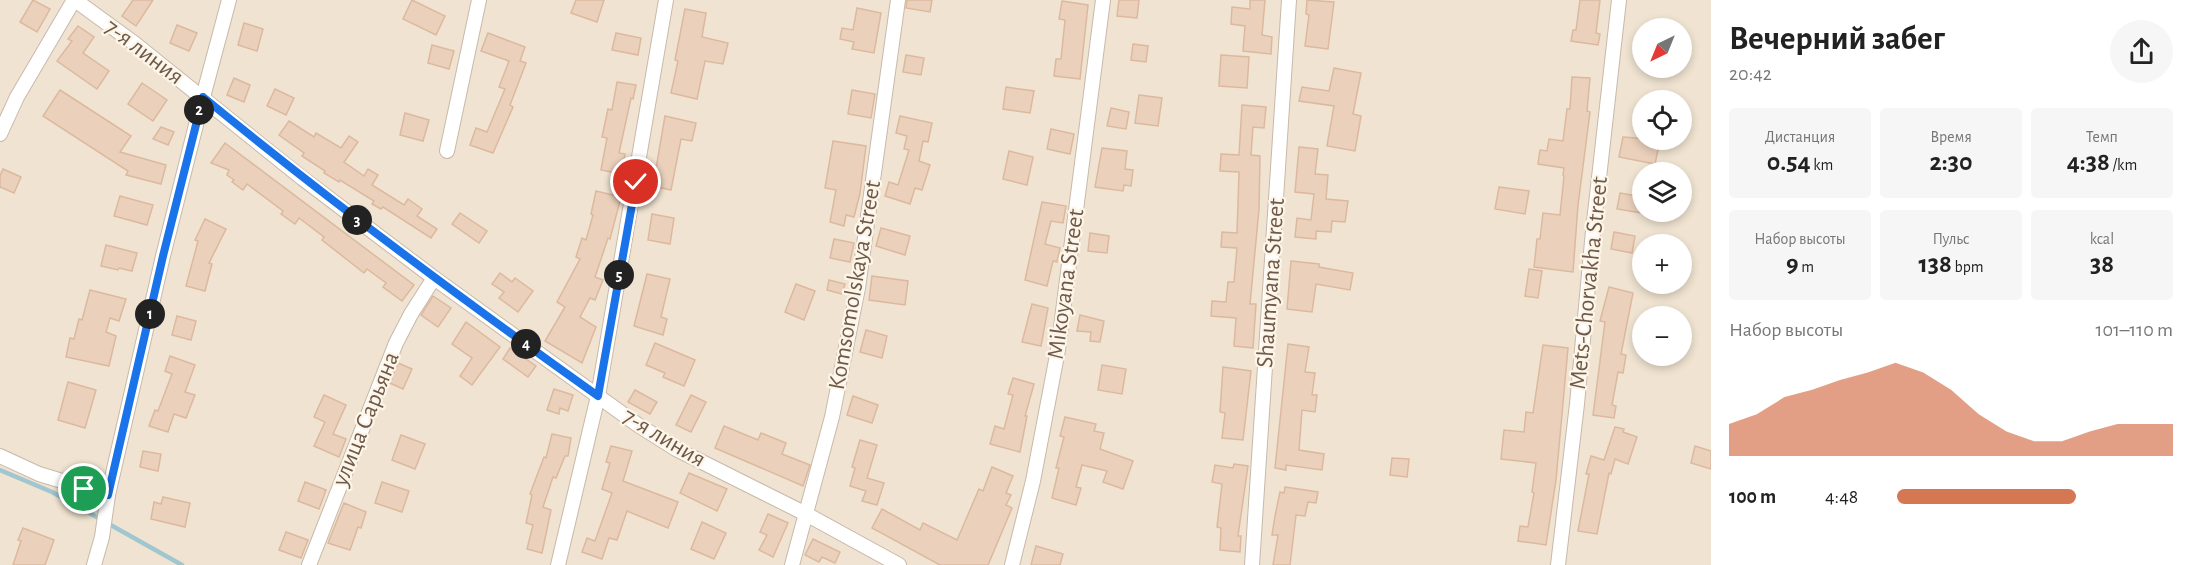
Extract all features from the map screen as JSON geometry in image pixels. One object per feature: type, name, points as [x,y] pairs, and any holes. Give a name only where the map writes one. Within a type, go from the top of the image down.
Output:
[{"type":"street","name":"7-я линия","points":[[74,0],[134,42],[302,178],[434,278],[638,425],[676,449],[806,514],[899,565]]},
{"type":"street","points":[[0,134],[17,97],[74,0]]},
{"type":"street","points":[[94,565],[163,256],[229,0]]},
{"type":"street","points":[[447,151],[479,0]]},
{"type":"street","points":[[558,565],[598,396],[666,0]]},
{"type":"street","name":"Komsomolskaya Street","points":[[792,565],[832,417],[858,288],[898,0]]},
{"type":"street","name":"Mikoyana Street","points":[[1012,565],[1033,481],[1058,350],[1103,0]]},
{"type":"street","name":"Shaumyana Street","points":[[1252,565],[1289,0]]},
{"type":"street","name":"Mets-Chorvakha Street","points":[[1558,565],[1619,0]]},
{"type":"street","name":"улица Сарьяна","points":[[309,565],[396,344],[411,314],[434,278]]},
{"type":"street","points":[[0,456],[39,474],[108,495]]},
{"type":"shaded area","points":[[0,0],[1711,0],[1711,565],[0,565]]},
{"type":"building","points":[[33,0],[50,9],[37,32],[20,22]]},
{"type":"building","points":[[133,0],[153,0],[136,26],[122,16]]},
{"type":"building","points":[[412,0],[445,16],[436,35],[403,19]]},
{"type":"building","points":[[576,0],[604,0],[597,22],[571,13]]},
{"type":"building","points":[[907,0],[932,0],[930,12],[906,8]]},
{"type":"building","points":[[1119,0],[1139,0],[1137,18],[1117,16]]},
{"type":"building","points":[[1250,0],[1265,0],[1262,35],[1272,37],[1271,54],[1243,51],[1245,26],[1231,24],[1232,7],[1250,9]]},
{"type":"building","points":[[1307,0],[1334,2],[1328,49],[1305,46],[1309,15],[1306,14]]},
{"type":"building","points":[[1580,0],[1600,0],[1596,33],[1600,34],[1598,45],[1571,41],[1573,30],[1576,30]]},
{"type":"building","points":[[1062,1],[1088,5],[1080,79],[1054,76],[1056,59],[1061,59],[1065,20],[1059,19]]},
{"type":"building","points":[[857,8],[881,13],[874,53],[852,49],[854,42],[840,39],[842,28],[853,30]]},
{"type":"building","points":[[685,9],[706,13],[702,37],[728,43],[723,64],[705,61],[697,99],[671,93]]},
{"type":"building","points":[[244,23],[263,29],[257,51],[238,45]]},
{"type":"building","points":[[177,25],[197,33],[189,51],[170,43]]},
{"type":"building","points":[[78,26],[94,37],[83,53],[109,71],[97,89],[57,61],[72,41],[68,39]]},
{"type":"building","points":[[488,33],[525,47],[520,61],[526,63],[510,105],[513,107],[493,153],[470,145],[476,128],[487,132],[505,89],[499,87],[509,61],[481,51]]},
{"type":"building","points":[[616,33],[641,38],[638,55],[612,50]]},
{"type":"building","points":[[1133,44],[1148,46],[1146,62],[1131,60]]},
{"type":"building","points":[[432,45],[454,51],[449,69],[428,63]]},
{"type":"building","points":[[906,55],[924,58],[921,75],[903,72]]},
{"type":"building","points":[[1221,55],[1249,57],[1247,88],[1219,86]]},
{"type":"building","points":[[1334,68],[1361,73],[1353,114],[1361,116],[1355,151],[1327,146],[1334,106],[1299,101],[1302,87],[1329,91]]},
{"type":"building","points":[[1572,77],[1590,78],[1587,111],[1590,112],[1578,205],[1573,272],[1534,267],[1543,213],[1560,215],[1564,176],[1564,168],[1538,164],[1540,150],[1547,151],[1549,139],[1563,141],[1567,109],[1570,109]]},
{"type":"building","points":[[234,78],[250,85],[244,102],[227,95]]},
{"type":"building","points":[[617,82],[636,85],[619,153],[625,154],[621,174],[601,170],[607,138],[602,137],[608,109],[612,110]]},
{"type":"building","points":[[142,83],[167,100],[153,121],[128,104]]},
{"type":"building","points":[[1006,87],[1034,91],[1030,113],[1003,109]]},
{"type":"building","points":[[275,89],[294,98],[286,115],[267,106]]},
{"type":"building","points":[[60,90],[131,136],[120,152],[166,165],[161,184],[126,175],[128,171],[43,116]]},
{"type":"building","points":[[852,90],[875,94],[871,118],[848,114]]},
{"type":"building","points":[[1139,95],[1162,98],[1158,126],[1135,123]]},
{"type":"building","points":[[1242,105],[1266,107],[1264,128],[1253,127],[1251,155],[1260,156],[1259,209],[1250,304],[1256,304],[1253,348],[1234,346],[1236,318],[1211,316],[1212,301],[1226,302],[1228,282],[1234,282],[1237,248],[1221,247],[1222,232],[1237,233],[1239,172],[1220,171],[1221,154],[1239,155]]},
{"type":"building","points":[[1111,108],[1129,112],[1126,129],[1107,126]]},
{"type":"building","points":[[405,113],[429,120],[423,141],[400,135]]},
{"type":"building","points":[[665,116],[696,123],[692,141],[681,139],[671,190],[653,186]]},
{"type":"building","points":[[900,116],[932,123],[928,142],[923,141],[919,161],[930,165],[922,190],[915,188],[910,204],[885,196],[889,182],[898,185],[909,150],[904,149],[907,136],[896,133]]},
{"type":"building","points":[[289,121],[314,137],[316,133],[341,148],[349,136],[358,142],[344,162],[364,176],[368,169],[378,175],[372,185],[404,205],[408,199],[422,209],[417,216],[437,229],[431,238],[383,207],[381,209],[372,204],[374,201],[324,173],[325,171],[302,156],[304,153],[279,135]]},
{"type":"building","points":[[161,127],[174,132],[168,145],[153,139]]},
{"type":"building","points":[[1051,129],[1074,134],[1070,154],[1047,149]]},
{"type":"building","points":[[1623,137],[1632,138],[1632,150],[1658,150],[1655,162],[1619,157]]},
{"type":"building","points":[[833,141],[866,146],[860,193],[854,217],[846,215],[844,226],[830,222],[836,190],[825,188]]},
{"type":"building","points":[[225,143],[414,285],[402,301],[383,287],[386,283],[367,269],[364,273],[322,240],[324,237],[299,218],[295,224],[281,214],[283,211],[247,184],[243,190],[232,182],[234,180],[227,175],[229,170],[211,163]]},
{"type":"building","points":[[1299,147],[1318,149],[1315,174],[1328,175],[1326,199],[1348,201],[1345,222],[1332,221],[1331,232],[1316,231],[1316,239],[1295,237],[1297,218],[1311,220],[1314,194],[1295,192]]},
{"type":"building","points":[[1102,148],[1127,151],[1125,169],[1133,170],[1131,186],[1124,185],[1123,191],[1095,187]]},
{"type":"building","points":[[1009,151],[1033,157],[1027,185],[1003,179]]},
{"type":"building","points":[[3,169],[21,177],[14,193],[0,187],[0,176]]},
{"type":"building","points":[[1499,187],[1529,191],[1525,214],[1495,209]]},
{"type":"building","points":[[596,191],[621,197],[610,239],[608,238],[595,277],[603,280],[595,300],[590,298],[580,317],[596,327],[582,363],[545,341],[565,307],[557,302],[580,259],[576,257],[582,238],[586,240],[593,215],[591,214]]},
{"type":"building","points":[[1620,193],[1632,195],[1632,211],[1617,209]]},
{"type":"building","points":[[120,196],[153,205],[147,225],[114,216]]},
{"type":"building","points":[[1042,202],[1066,206],[1063,223],[1051,221],[1045,244],[1060,248],[1057,262],[1053,261],[1047,286],[1025,280]]},
{"type":"building","points":[[460,213],[487,231],[479,243],[452,224]]},
{"type":"building","points":[[652,214],[674,218],[670,244],[648,240]]},
{"type":"building","points":[[205,219],[226,229],[209,263],[212,264],[205,291],[186,286],[198,241],[195,240]]},
{"type":"building","points":[[881,228],[910,236],[905,255],[876,246]]},
{"type":"building","points":[[1614,232],[1632,235],[1632,253],[1611,249]]},
{"type":"building","points":[[1090,233],[1109,236],[1107,253],[1088,251]]},
{"type":"building","points":[[834,239],[854,243],[850,262],[830,258]]},
{"type":"building","points":[[106,245],[137,253],[132,271],[101,266]]},
{"type":"building","points":[[1291,261],[1319,264],[1319,267],[1353,273],[1350,290],[1316,284],[1312,312],[1287,309]]},
{"type":"building","points":[[1529,269],[1542,271],[1538,298],[1525,296]]},
{"type":"building","points":[[500,273],[512,282],[515,278],[533,291],[518,312],[499,298],[504,292],[492,284]]},
{"type":"building","points":[[647,274],[670,279],[661,317],[667,319],[663,335],[634,326]]},
{"type":"building","points":[[872,276],[908,281],[905,305],[869,300]]},
{"type":"building","points":[[829,280],[845,284],[842,294],[827,290]]},
{"type":"building","points":[[796,284],[815,291],[804,320],[785,312]]},
{"type":"building","points":[[1609,287],[1632,293],[1621,354],[1626,355],[1623,373],[1618,372],[1612,405],[1616,406],[1614,418],[1593,415],[1605,322],[1600,321]]},
{"type":"building","points":[[90,290],[126,299],[119,321],[110,318],[106,332],[116,336],[109,366],[66,357],[70,338],[74,339],[79,319],[82,320]]},
{"type":"building","points":[[433,296],[451,308],[438,327],[421,315]]},
{"type":"building","points":[[1032,304],[1048,308],[1041,346],[1022,342]]},
{"type":"building","points":[[1080,315],[1104,321],[1100,342],[1090,341],[1091,332],[1077,331]]},
{"type":"building","points":[[177,316],[196,321],[191,340],[172,335]]},
{"type":"building","points":[[466,322],[500,347],[472,385],[460,376],[472,358],[452,344]]},
{"type":"building","points":[[866,330],[887,336],[882,358],[860,352]]},
{"type":"building","points":[[655,343],[695,360],[684,386],[663,377],[665,373],[646,365]]},
{"type":"building","points":[[1288,344],[1309,347],[1305,372],[1315,373],[1312,395],[1317,395],[1315,412],[1302,410],[1299,450],[1324,454],[1322,470],[1286,465],[1286,470],[1275,468]]},
{"type":"building","points":[[1543,345],[1568,348],[1556,480],[1546,545],[1518,541],[1520,526],[1528,527],[1536,463],[1501,459],[1504,430],[1524,432],[1526,412],[1533,413]]},
{"type":"building","points":[[510,348],[536,366],[528,377],[503,359]]},
{"type":"building","points":[[170,356],[195,365],[185,392],[195,395],[186,418],[174,414],[168,432],[149,426],[155,410],[158,411],[172,374],[165,371]]},
{"type":"building","points":[[398,363],[412,369],[403,389],[390,383]]},
{"type":"building","points":[[1102,365],[1126,369],[1122,394],[1098,390]]},
{"type":"building","points":[[1223,367],[1251,371],[1243,440],[1222,438],[1225,413],[1220,412]]},
{"type":"building","points":[[1013,378],[1034,384],[1025,416],[1027,416],[1020,452],[990,444],[995,426],[1004,429],[1013,395],[1008,394]]},
{"type":"building","points":[[68,382],[96,390],[85,428],[58,420]]},
{"type":"building","points":[[554,389],[573,395],[568,411],[560,408],[559,414],[547,410]]},
{"type":"building","points":[[635,390],[657,402],[650,414],[628,402]]},
{"type":"building","points":[[324,395],[346,405],[333,434],[346,439],[339,457],[314,446],[325,422],[314,417]]},
{"type":"building","points":[[691,395],[706,402],[691,432],[676,425]]},
{"type":"building","points":[[853,396],[878,405],[872,423],[847,415]]},
{"type":"building","points":[[1065,417],[1096,424],[1094,431],[1104,433],[1100,449],[1133,461],[1123,489],[1103,482],[1107,471],[1082,465],[1076,487],[1081,488],[1076,505],[1052,498],[1059,468],[1056,468],[1064,437],[1060,436]]},
{"type":"building","points":[[724,426],[758,440],[761,433],[786,443],[782,454],[810,465],[803,486],[715,448]]},
{"type":"building","points":[[1615,427],[1624,429],[1623,432],[1637,437],[1628,464],[1615,459],[1611,474],[1609,473],[1597,534],[1578,531],[1589,474],[1586,474],[1591,456],[1604,460]]},
{"type":"building","points":[[552,434],[571,438],[568,456],[565,456],[556,478],[553,477],[543,507],[551,510],[542,553],[527,549],[533,525],[526,523],[532,495],[530,494],[544,457],[546,458]]},
{"type":"building","points":[[401,435],[425,444],[415,469],[392,460]]},
{"type":"building","points":[[860,440],[877,445],[867,478],[884,483],[877,505],[862,501],[866,491],[850,486],[855,468],[852,467]]},
{"type":"building","points":[[611,446],[632,451],[623,481],[678,502],[668,528],[627,511],[617,540],[609,538],[602,559],[582,552],[587,538],[595,541],[612,493],[602,489],[610,463],[606,462]]},
{"type":"building","points":[[1695,446],[1711,451],[1711,469],[1691,463]]},
{"type":"building","points":[[143,451],[161,454],[158,471],[140,467]]},
{"type":"building","points":[[1392,458],[1409,459],[1407,477],[1390,475]]},
{"type":"building","points":[[1234,464],[1248,466],[1238,536],[1241,536],[1240,552],[1220,550],[1221,528],[1217,527],[1222,484],[1212,482],[1215,465],[1233,468]]},
{"type":"building","points":[[992,467],[1013,476],[1006,493],[1011,495],[1006,505],[1012,508],[988,565],[940,565],[872,528],[882,509],[920,530],[923,523],[957,540],[979,489],[983,491]]},
{"type":"building","points":[[689,473],[727,489],[717,511],[680,493]]},
{"type":"building","points":[[305,482],[326,490],[319,509],[298,501]]},
{"type":"building","points":[[382,482],[409,491],[402,512],[375,503]]},
{"type":"building","points":[[1285,487],[1318,492],[1316,503],[1308,502],[1305,516],[1296,515],[1290,565],[1273,565],[1278,535],[1272,535],[1280,492],[1284,493]]},
{"type":"building","points":[[163,497],[190,503],[185,527],[151,519],[154,502],[161,504]]},
{"type":"building","points":[[344,503],[366,512],[350,550],[328,543]]},
{"type":"building","points":[[768,514],[788,523],[773,557],[759,550],[767,535],[760,532]]},
{"type":"building","points":[[702,522],[726,533],[714,559],[691,549]]},
{"type":"building","points":[[23,528],[54,540],[45,565],[13,565]]},
{"type":"building","points":[[286,532],[308,540],[301,558],[279,550]]},
{"type":"building","points":[[813,539],[840,552],[835,563],[822,557],[819,562],[805,555]]},
{"type":"building","points":[[1036,546],[1063,554],[1060,565],[1031,565]]},
{"type":"waterway","points":[[0,470],[52,492],[182,565]]},
{"type":"route","points":[[84,489],[108,495],[163,256],[203,97],[302,178],[434,278],[598,396],[636,182]]}]
